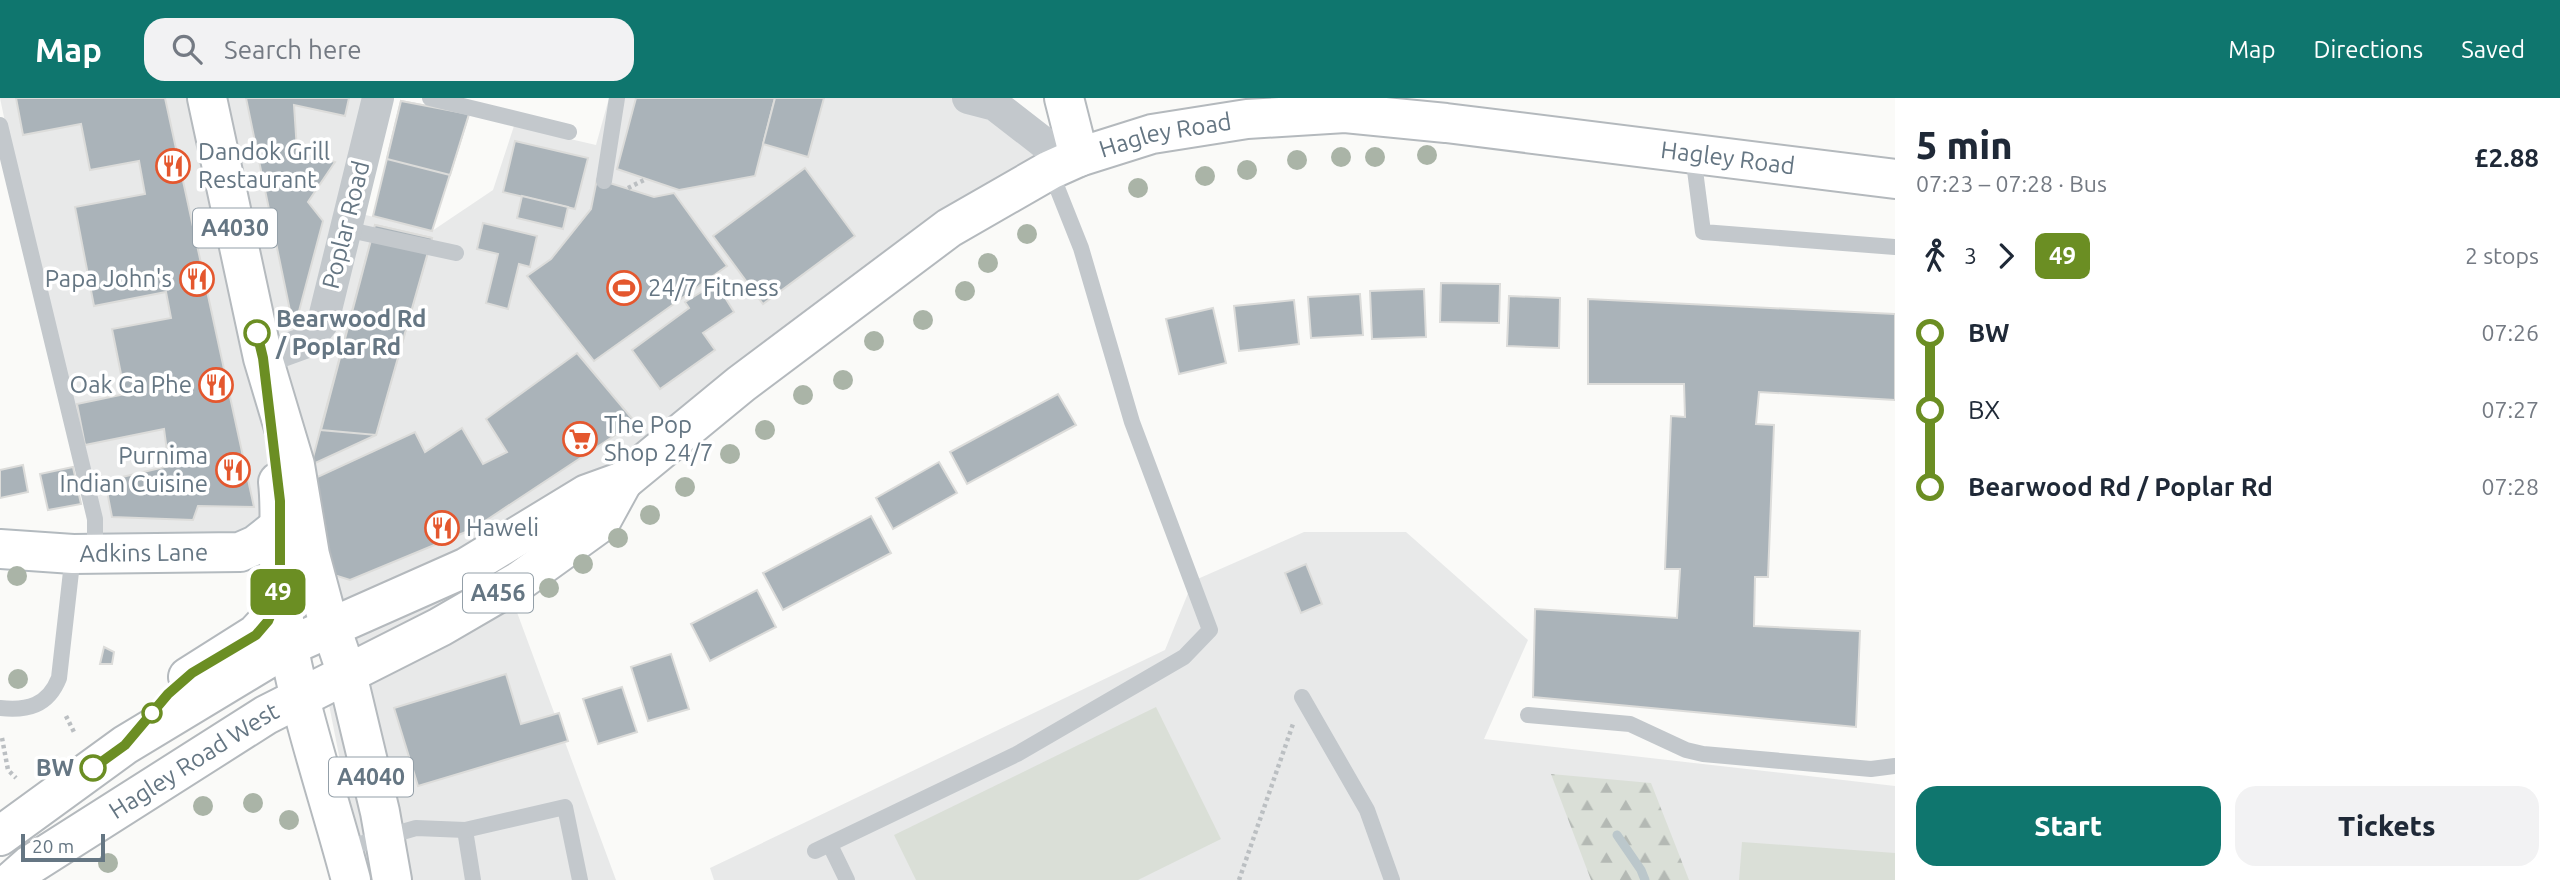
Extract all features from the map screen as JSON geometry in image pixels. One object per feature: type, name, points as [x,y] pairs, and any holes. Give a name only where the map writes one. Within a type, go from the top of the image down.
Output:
[{"type":"main road","name":"A4030","points":[[207,98],[263,358],[295,465],[310,555],[330,627]]},
{"type":"main road","points":[[1064,98],[1065,163]]},
{"type":"main road","name":"Hagley Road","points":[[330,627],[467,566],[587,494],[623,481],[780,354],[949,228],[1065,163],[1152,134],[1247,119],[1345,113],[1446,123],[1895,180]]},
{"type":"main road","name":"A4030","points":[[263,358],[280,501],[280,587],[295,672]]},
{"type":"main road","name":"Hagley Road","points":[[347,674],[440,627],[522,580],[600,523],[623,481]]},
{"type":"main road","name":"Adkins Lane","points":[[0,549],[84,554],[240,552],[256,545],[279,526]]},
{"type":"main road","name":"A456","points":[[125,745],[168,694],[192,673],[256,635],[268,621],[280,587]]},
{"type":"main road","name":"Hagley Road West","points":[[13,880],[30,865],[266,716],[295,672],[330,627]]},
{"type":"main road","name":"A4040","points":[[330,627],[347,674],[385,837],[392,880]]},
{"type":"main road","name":"Hagley Road West","points":[[0,836],[125,745],[295,672],[347,674]]},
{"type":"main road","name":"A4040","points":[[295,672],[347,864]]},
{"type":"street","name":"Poplar Road","points":[[263,358],[307,342],[323,322],[378,98]]},
{"type":"street","points":[[968,98],[995,105],[1065,163]]},
{"type":"lane","points":[[430,98],[569,132]]},
{"type":"lane","points":[[604,181],[617,98]]},
{"type":"lane","points":[[625,98],[622,121],[629,122]]},
{"type":"lane","points":[[0,125],[95,519],[84,554],[56,687],[35,705],[20,710],[0,708]]},
{"type":"lane","points":[[1693,154],[1703,232],[1895,247]]},
{"type":"lane","points":[[847,880],[823,848],[1017,754],[1184,657],[1210,630],[1132,422],[1081,248],[1065,163]]},
{"type":"lane","points":[[345,229],[456,253]]},
{"type":"lane","points":[[1302,697],[1367,810],[1392,880]]},
{"type":"lane","points":[[1528,715],[1630,724],[1686,750],[1703,754],[1871,769],[1895,766]]},
{"type":"lane","points":[[347,864],[385,837],[416,828],[465,830],[565,807],[580,880]]},
{"type":"lane","points":[[465,830],[473,880]]},
{"type":"path","points":[[628,188],[646,179]]},
{"type":"path","points":[[1239,880],[1302,697]]},
{"type":"path","points":[[66,716],[74,732]]},
{"type":"path","points":[[2,738],[8,770],[16,778]]},
{"type":"shaded area","points":[[0,98],[378,98],[349,211],[432,231],[493,190],[514,126],[596,145],[609,98],[968,98],[1067,161],[526,555],[501,569],[616,880],[368,880],[350,811],[315,634],[302,587],[269,536],[95,553]]},
{"type":"shaded area","points":[[1304,532],[1406,532],[1528,640],[1484,739],[1895,786],[1895,880],[714,880],[710,868],[1165,650],[1193,581]]},
{"type":"green space","points":[[1156,707],[1221,839],[1138,880],[916,880],[894,835]]},
{"type":"green space","points":[[1551,774],[1651,783],[1689,880],[1591,880]]},
{"type":"green space","points":[[1742,842],[1895,853],[1895,880],[1739,880]]},
{"type":"building","points":[[16,98],[165,98],[254,507],[198,506],[193,520],[112,517],[105,481],[169,466],[164,429],[85,445],[77,404],[125,394],[112,329],[171,318],[166,292],[94,306],[75,207],[145,194],[139,161],[90,170],[81,124],[23,135]]},
{"type":"building","points":[[246,98],[349,98],[345,116],[294,105],[297,150],[335,162],[308,202],[323,221],[294,330]]},
{"type":"building","points":[[636,98],[775,98],[755,176],[679,190],[617,169]]},
{"type":"building","points":[[775,98],[824,98],[808,157],[763,144]]},
{"type":"building","points":[[401,101],[469,114],[432,231],[373,216]]},
{"type":"building","points":[[401,101],[469,114],[450,175],[387,159]]},
{"type":"building","points":[[515,141],[588,158],[575,209],[503,192]]},
{"type":"building","points":[[805,168],[855,236],[763,304],[713,236]]},
{"type":"building","points":[[597,179],[654,197],[674,193],[727,266],[594,361],[527,276],[551,259],[591,209]]},
{"type":"building","points":[[522,196],[568,207],[563,229],[517,218]]},
{"type":"building","points":[[483,223],[537,236],[530,267],[519,264],[508,309],[486,303],[498,254],[477,249]]},
{"type":"building","points":[[375,225],[432,238],[376,435],[311,465]]},
{"type":"building","points":[[375,225],[432,238],[376,435],[321,430]]},
{"type":"building","points":[[716,283],[734,312],[703,333],[715,350],[660,389],[632,350],[689,308],[685,302]]},
{"type":"building","points":[[1441,283],[1500,284],[1499,323],[1440,322]]},
{"type":"building","points":[[1424,289],[1426,337],[1372,339],[1370,291]]},
{"type":"building","points":[[1360,294],[1363,335],[1311,338],[1308,297]]},
{"type":"building","points":[[1509,296],[1560,298],[1559,348],[1507,346]]},
{"type":"building","points":[[1588,299],[1895,314],[1895,400],[1759,392],[1756,424],[1774,425],[1768,577],[1755,577],[1754,626],[1860,631],[1856,727],[1533,697],[1535,609],[1677,618],[1680,569],[1665,569],[1671,416],[1685,417],[1684,384],[1588,384]]},
{"type":"building","points":[[1294,300],[1299,344],[1239,351],[1234,306]]},
{"type":"building","points":[[1213,308],[1226,363],[1179,374],[1166,319]]},
{"type":"building","points":[[577,353],[635,422],[473,529],[350,580],[334,575],[313,479],[415,432],[425,452],[462,428],[483,464],[507,452],[486,419]]},
{"type":"building","points":[[1058,394],[1076,425],[967,484],[950,452]]},
{"type":"building","points":[[939,462],[957,493],[893,529],[876,498]]},
{"type":"building","points":[[23,465],[28,492],[0,498],[0,470]]},
{"type":"building","points":[[73,467],[81,504],[48,510],[40,474]]},
{"type":"building","points":[[871,516],[891,553],[783,610],[763,573]]},
{"type":"building","points":[[1306,564],[1322,604],[1301,613],[1285,573]]},
{"type":"building","points":[[757,590],[776,627],[710,661],[691,624]]},
{"type":"building","points":[[104,647],[114,652],[112,664],[100,664]]},
{"type":"building","points":[[671,654],[689,709],[648,721],[631,667]]},
{"type":"building","points":[[506,674],[521,724],[559,713],[568,741],[418,786],[394,708]]},
{"type":"building","points":[[622,687],[637,732],[598,744],[583,699]]},
{"type":"waterway","points":[[1617,835],[1645,880]]},
{"type":"bus line","name":"49","points":[[93,768],[125,745],[168,694],[192,673],[256,635],[268,621],[274,607],[280,587],[280,501],[263,358],[257,333]]},
{"type":"place","name":"Dandok Grill Restaurant","points":[[173,166]]},
{"type":"place","name":"Papa John's","points":[[197,279]]},
{"type":"place","name":"24/7 Fitness","points":[[624,288]]},
{"type":"place","name":"Bearwood Rd / Poplar Rd","points":[[257,333]]},
{"type":"place","name":"Oak Ca Phe","points":[[216,385]]},
{"type":"place","name":"The Pop Shop 24/7","points":[[580,439]]},
{"type":"place","name":"Purnima Indian Cuisine","points":[[233,470]]},
{"type":"place","name":"Haweli","points":[[442,528]]},
{"type":"place","name":"BW","points":[[93,768]]}]
